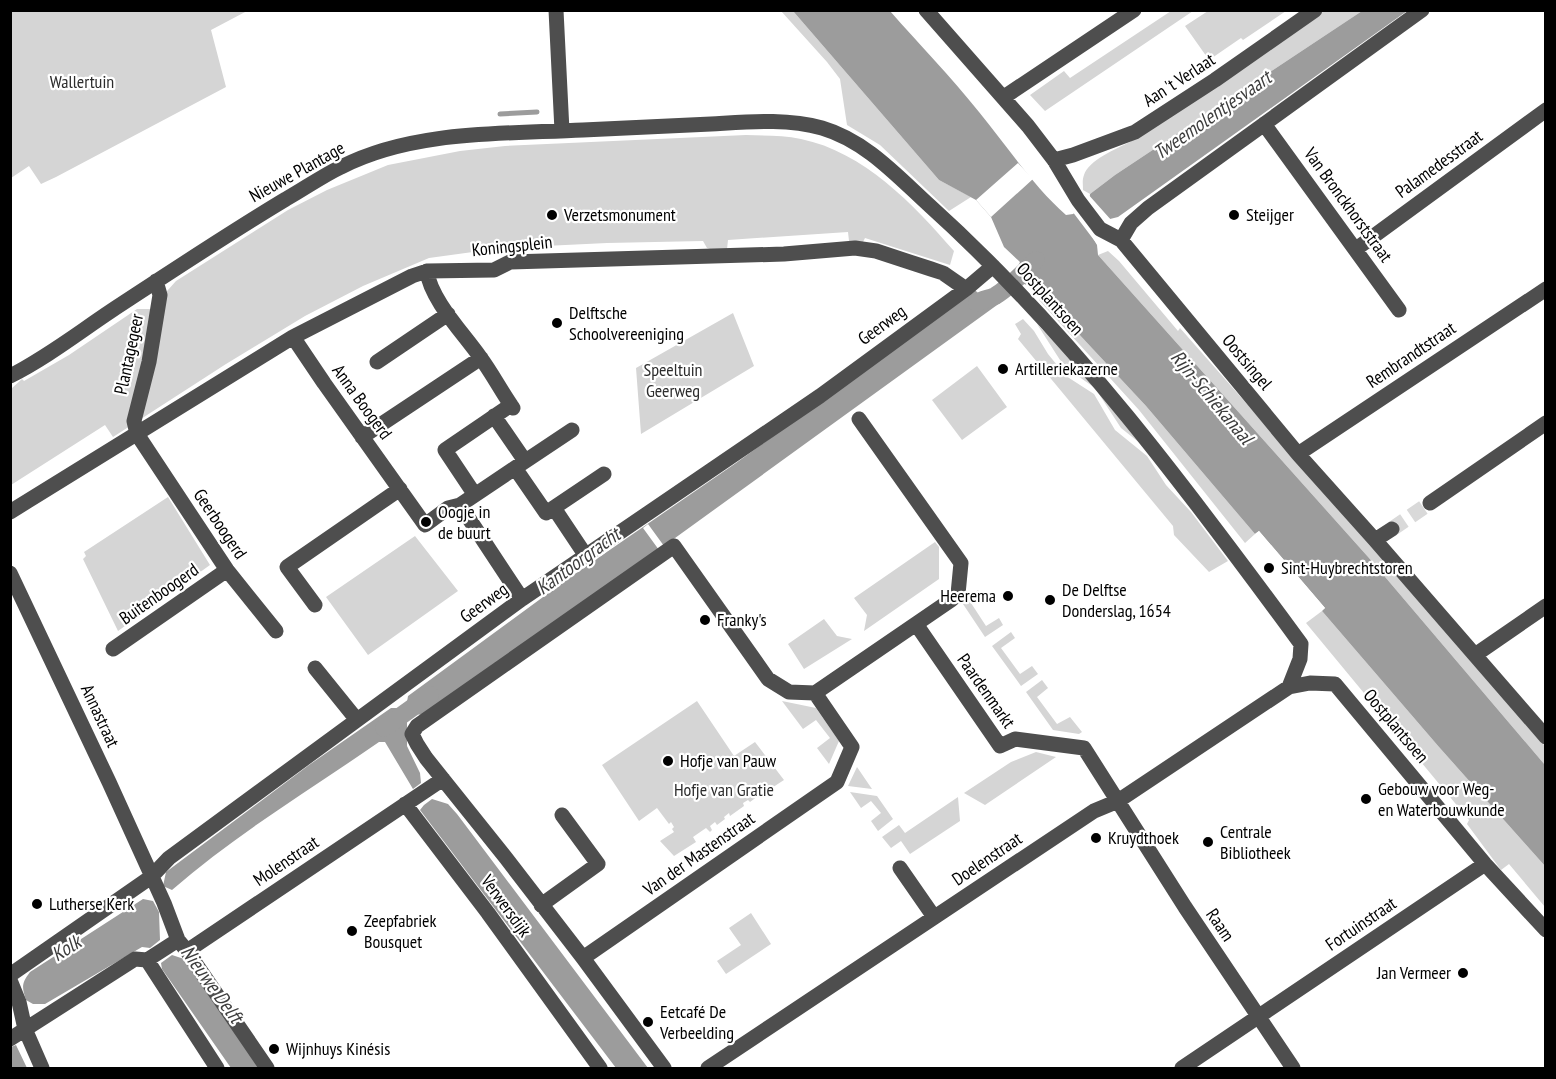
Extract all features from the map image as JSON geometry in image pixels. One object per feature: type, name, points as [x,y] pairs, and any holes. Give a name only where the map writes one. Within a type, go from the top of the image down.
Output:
[{"type":"street","points":[[556,10],[562,131]]},
{"type":"street","name":"Oostsingel","points":[[926,10],[1028,126],[1054,160],[1078,200],[1100,229],[1121,240],[1298,454],[1545,737]]},
{"type":"street","points":[[1004,98],[1134,10]]},
{"type":"street","name":"Aan 't Verlaat","points":[[1054,160],[1135,132],[1215,80],[1315,10]]},
{"type":"street","points":[[1121,240],[1131,223],[1149,208],[1422,10]]},
{"type":"street","name":"Palamedesstraat","points":[[1356,249],[1545,110]]},
{"type":"street","name":"Nieuwe Plantage","points":[[10,376],[48,354],[251,220],[342,166],[383,150],[433,138],[741,122],[796,123],[825,129]]},
{"type":"street","name":"Van Bronckhorststraat","points":[[1264,124],[1400,310]]},
{"type":"street","name":"Oostplantsoen","points":[[825,129],[868,150],[993,266],[1090,372],[1162,457],[1301,644],[1300,659],[1289,687]]},
{"type":"street","name":"Koningsplein","points":[[10,512],[293,337],[412,276],[427,271],[494,270],[510,262],[784,254],[855,248],[876,251],[943,273],[966,289]]},
{"type":"street","name":"Geerweg","points":[[151,876],[169,858],[522,598],[812,401],[966,289],[993,266]]},
{"type":"street","points":[[427,271],[435,295],[481,358],[512,407],[445,450],[475,495]]},
{"type":"street","name":"Plantagegeer","points":[[137,434],[134,421],[149,362],[160,295],[156,281]]},
{"type":"street","name":"Rembrandtstraat","points":[[1298,454],[1545,289]]},
{"type":"street","points":[[377,362],[448,314]]},
{"type":"street","name":"Anna Boogerd","points":[[293,337],[424,525],[448,508],[460,505],[572,430]]},
{"type":"street","points":[[362,437],[481,358]]},
{"type":"street","points":[[494,417],[546,513],[604,474]]},
{"type":"street","points":[[815,693],[958,594],[961,563],[859,419]]},
{"type":"street","points":[[1430,502],[1545,423]]},
{"type":"street","name":"Geerboogerd","points":[[137,434],[227,570],[276,631]]},
{"type":"street","points":[[315,605],[287,567],[400,489]]},
{"type":"street","points":[[460,505],[522,598]]},
{"type":"street","points":[[554,508],[586,556]]},
{"type":"street","points":[[1375,540],[1392,529]]},
{"type":"street","name":"Verwersdijk","points":[[664,1068],[506,858],[437,783],[412,734],[417,726],[674,546],[768,679],[789,692],[815,693]]},
{"type":"street","name":"Buitenboogerd","points":[[113,650],[227,570]]},
{"type":"street","name":"Annastraat","points":[[10,573],[151,876]]},
{"type":"street","points":[[1475,655],[1545,606]]},
{"type":"street","name":"Paardenmarkt","points":[[916,624],[1000,746],[1015,739],[1084,748],[1118,801]]},
{"type":"street","points":[[315,668],[357,720]]},
{"type":"street","name":"Doelenstraat","points":[[708,1068],[1094,811],[1118,801],[1289,687],[1310,683],[1335,684]]},
{"type":"street","name":"Oostplantsoen","points":[[1335,684],[1485,864],[1545,930]]},
{"type":"street","name":"Van der Mastenstraat","points":[[583,958],[837,782],[852,747],[815,693]]},
{"type":"street","points":[[410,801],[437,783]]},
{"type":"street","name":"Verwersdijk","points":[[410,801],[600,1068]]},
{"type":"street","name":"Molenstraat","points":[[167,951],[410,801]]},
{"type":"street","name":"Raam","points":[[1118,801],[1185,907],[1293,1068]]},
{"type":"street","points":[[541,905],[598,864],[562,814]]},
{"type":"street","name":"Fortuinstraat","points":[[1182,1068],[1485,864]]},
{"type":"street","points":[[900,868],[934,917]]},
{"type":"street","points":[[42,1068],[16,1035],[14,987],[151,876],[161,897],[167,951],[217,1068]]},
{"type":"street","points":[[16,1035],[135,959],[167,951]]},
{"type":"street","points":[[167,951],[267,1068]]},
{"type":"green space","name":"Wallertuin","points":[[11,10],[247,11],[211,30],[226,87],[41,184],[29,166],[11,178]]},
{"type":"green space","points":[[781,11],[793,11],[939,180],[971,197],[949,211],[880,145],[847,125],[840,79]]},
{"type":"green space","points":[[1171,11],[1193,11],[1045,111],[1030,95],[1064,71],[1070,78]]},
{"type":"green space","points":[[1208,11],[1286,11],[1209,60],[1185,26]]},
{"type":"green space","points":[[1324,11],[1362,11],[1115,175],[1090,194],[1083,190],[1084,175],[1091,164],[1130,142]]},
{"type":"green space","points":[[746,135],[801,139],[846,155],[886,182],[922,216],[954,251],[950,265],[865,238],[863,242],[849,241],[848,232],[728,240],[727,249],[713,250],[707,248],[703,241],[607,243],[502,248],[429,258],[363,286],[305,316],[113,437],[105,425],[11,485],[11,389],[22,379],[24,381],[69,355],[137,309],[151,309],[176,281],[288,210],[327,190],[388,165],[460,151],[505,146]]},
{"type":"green space","points":[[1108,251],[1178,331],[1180,328],[1472,660],[1545,746],[1545,765],[1369,558],[1098,255]]},
{"type":"green space","points":[[1040,295],[1146,406],[1255,534],[1245,543],[1139,410],[1039,300]]},
{"type":"green space","name":"Speeltuin Geerweg","points":[[733,313],[754,366],[641,434],[636,368]]},
{"type":"green space","points":[[1023,319],[1066,376],[1094,394],[1115,430],[1147,456],[1166,485],[1191,512],[1228,561],[1209,572],[1174,535],[1173,526],[1018,339],[1021,334],[1015,324]]},
{"type":"green space","points":[[1037,324],[1095,385],[1146,448],[1121,428],[1095,388],[1060,360]]},
{"type":"green space","points":[[977,366],[1007,407],[962,440],[932,400]]},
{"type":"green space","points":[[168,497],[210,565],[118,631],[83,559],[86,556],[84,552]]},
{"type":"green space","points":[[415,536],[458,591],[368,655],[326,597]]},
{"type":"green space","points":[[935,542],[939,547],[939,579],[864,631],[867,615],[854,598]]},
{"type":"green space","points":[[978,590],[982,595],[971,603],[986,626],[999,618],[1003,625],[985,637],[961,601]]},
{"type":"green space","points":[[1322,611],[1545,866],[1545,907],[1509,864],[1501,870],[1467,824],[1469,820],[1306,623]]},
{"type":"green space","points":[[824,619],[837,636],[852,639],[804,669],[788,644]]},
{"type":"green space","points":[[1011,632],[1015,638],[1001,648],[1020,674],[1032,666],[1038,674],[1021,686],[992,646]]},
{"type":"green space","points":[[1042,680],[1048,688],[1037,697],[1057,724],[1070,717],[1082,732],[1079,734],[1053,730],[1026,692]]},
{"type":"green space","name":"Hofje van Gratie","points":[[697,701],[734,756],[755,742],[784,780],[767,791],[765,788],[756,793],[758,796],[750,802],[748,800],[743,803],[744,806],[730,816],[729,813],[717,825],[715,822],[710,826],[712,830],[710,832],[706,828],[693,837],[696,842],[674,856],[660,841],[674,832],[671,822],[669,824],[657,808],[639,821],[602,765]]},
{"type":"green space","points":[[782,701],[816,708],[839,741],[829,764],[817,748],[830,738],[816,720],[803,729]]},
{"type":"green space","points":[[1036,752],[1056,757],[985,805],[964,793],[1011,762]]},
{"type":"green space","points":[[857,767],[872,789],[848,786]]},
{"type":"green space","points":[[850,792],[877,796],[893,819],[878,831],[871,821],[881,813],[871,801],[861,808]]},
{"type":"green space","points":[[958,797],[960,821],[910,854],[901,841],[891,848],[882,837],[899,825],[905,833]]},
{"type":"green space","points":[[751,913],[771,944],[726,974],[717,961],[741,945],[729,928]]},
{"type":"water","points":[[793,11],[890,11],[968,99],[1031,179],[1066,215],[1073,214],[1089,201],[1090,194],[1115,175],[1362,11],[1407,11],[1118,217],[1110,219],[1101,216],[1090,233],[1097,245],[1098,255],[1369,558],[1545,765],[1545,866],[1322,611],[1325,608],[1259,531],[1255,534],[1146,406],[1040,295],[1036,288],[1024,284],[1015,273],[1020,262],[1004,247],[991,217],[976,200],[939,180]]},
{"type":"water","points":[[995,288],[1004,300],[664,546],[423,715],[415,714],[407,702],[408,696],[569,578],[736,463],[975,290],[981,296]]},
{"type":"water","points":[[391,708],[398,708],[407,720],[407,746],[420,773],[421,783],[413,789],[385,742],[379,742],[247,831],[172,890],[163,886],[166,872],[309,765]]},
{"type":"water","points":[[432,799],[448,804],[457,814],[648,1068],[616,1068],[420,810]]},
{"type":"water","points":[[143,899],[153,901],[159,912],[160,940],[150,948],[142,947],[45,1004],[33,1004],[26,1000],[23,986],[30,972]]},
{"type":"water","points":[[172,955],[184,959],[259,1068],[231,1068],[162,969],[161,963]]},
{"type":"water","points":[[16,1045],[27,1068],[11,1068],[11,1047]]},
{"type":"pier","points":[[1018,163],[1033,179],[991,217],[976,200]]},
{"type":"pier","points":[[1087,193],[1112,221],[1103,220],[1093,233],[1099,242],[1097,244],[1072,211],[1086,199]]},
{"type":"pier","points":[[648,524],[664,546],[659,550],[643,528]]},
{"type":"pier","points":[[1259,531],[1325,608],[1319,612],[1321,607],[1271,550],[1271,546],[1255,534]]},
{"type":"waterway","points":[[500,114],[537,112]]},
{"type":"waterway","name":"Kantoorgracht","points":[[977,303],[1001,292],[1036,260]]},
{"type":"waterway","name":"Kantoorgracht","points":[[384,728],[430,695]]},
{"type":"tunnel","points":[[1392,529],[1430,503]]},
{"type":"place","name":"Verzetsmonument","points":[[552,215]]},
{"type":"place","name":"Steijger","points":[[1234,215]]},
{"type":"place","name":"Delftsche Schoolvereeniging","points":[[557,323]]},
{"type":"place","name":"Artilleriekazerne","points":[[1003,369]]},
{"type":"place","name":"Oogje in de buurt","points":[[426,522]]},
{"type":"place","name":"Sint-Huybrechtstoren","points":[[1269,568]]},
{"type":"place","name":"Heerema","points":[[1008,596]]},
{"type":"place","name":"De Delftse Donderslag, 1654","points":[[1050,600]]},
{"type":"place","name":"Franky's","points":[[705,620]]},
{"type":"place","name":"Hofje van Pauw","points":[[668,761]]},
{"type":"place","name":"Gebouw voor Weg- en Waterbouwkunde","points":[[1366,799]]},
{"type":"place","name":"Kruydthoek","points":[[1096,838]]},
{"type":"place","name":"Centrale Bibliotheek","points":[[1208,842]]},
{"type":"place","name":"Lutherse Kerk","points":[[37,904]]},
{"type":"place","name":"Zeepfabriek Bousquet","points":[[352,931]]},
{"type":"place","name":"Jan Vermeer","points":[[1463,973]]},
{"type":"place","name":"Eetcafé De Verbeelding","points":[[648,1022]]},
{"type":"place","name":"Wijnhuys Kinésis","points":[[274,1049]]},
{"type":"water label","name":"Tweemolentjesvaart","points":[[1212,115]]},
{"type":"water label","name":"Rijn-Schiekanaal","points":[[1212,397]]},
{"type":"water label","name":"Kolk","points":[[66,948]]},
{"type":"water label","name":"Nieuwe Delft","points":[[212,984]]}]
